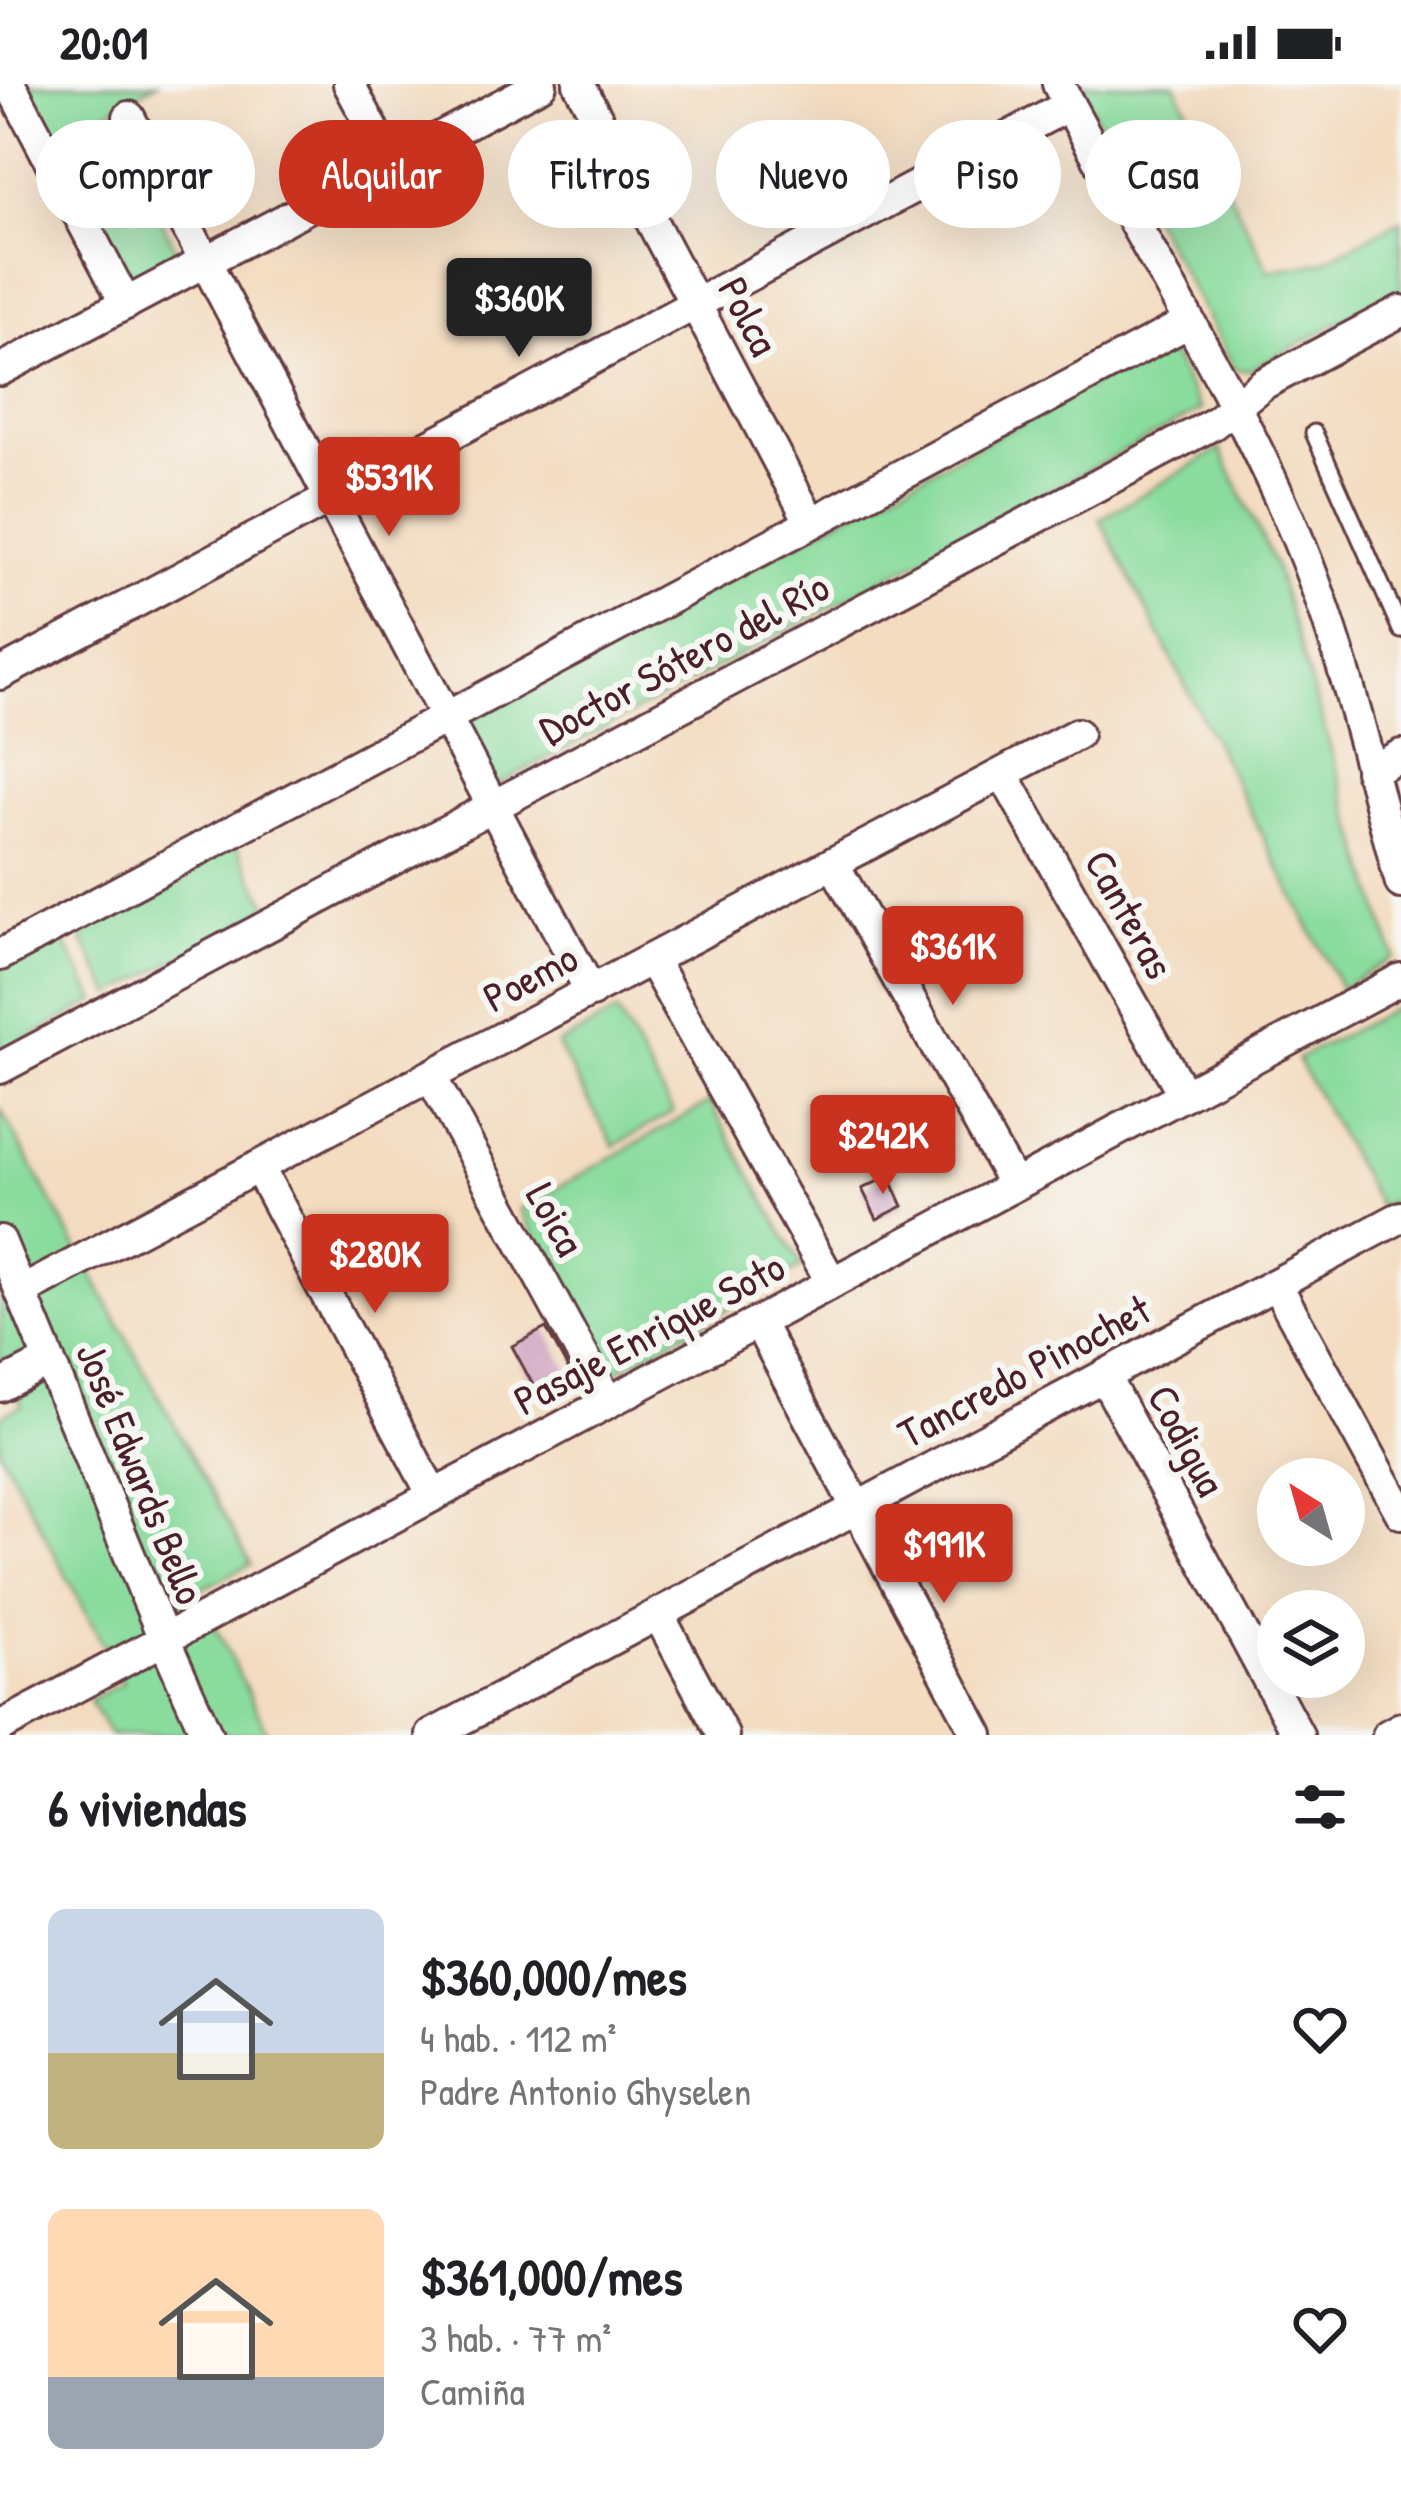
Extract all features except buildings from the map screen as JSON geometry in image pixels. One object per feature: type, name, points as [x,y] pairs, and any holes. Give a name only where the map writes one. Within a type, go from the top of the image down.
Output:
[{"type":"street","points":[[10,84],[126,304]]},
{"type":"street","points":[[349,84],[368,120]]},
{"type":"street","points":[[473,120],[541,84]]},
{"type":"street","name":"Polca","points":[[579,84],[811,523]]},
{"type":"street","points":[[0,674],[696,304],[1063,94],[1276,491],[1314,580],[1401,883]]},
{"type":"street","points":[[129,117],[591,992]]},
{"type":"street","points":[[0,370],[279,223]]},
{"type":"street","name":"Doctor Sótero del Río","points":[[0,1068],[1213,424],[1263,384],[1401,311]]},
{"type":"street","name":"Doctor Sótero del Río","points":[[0,955],[1189,322]]},
{"type":"street","name":"Poemo","points":[[21,1292],[1077,734]]},
{"type":"street","points":[[1370,771],[1401,755]]},
{"type":"street","name":"Canteras","points":[[1003,773],[1184,1095]]},
{"type":"street","points":[[833,863],[1015,1185]]},
{"type":"street","points":[[652,960],[832,1283]]},
{"type":"street","name":"Pasaje Enrique Soto","points":[[0,1727],[1401,979]]},
{"type":"street","name":"Loica","points":[[431,1077],[608,1402]]},
{"type":"street","points":[[259,1168],[434,1495]]},
{"type":"street","name":"Tancredo Pinochet","points":[[432,1735],[1401,1217]]},
{"type":"street","name":"José Edwards Bello","points":[[0,1241],[207,1735]]},
{"type":"street","points":[[1276,1284],[1401,1514]]},
{"type":"street","points":[[758,1322],[978,1735]]},
{"type":"street","points":[[0,1387],[49,1360]]},
{"type":"street","name":"Codigua","points":[[1104,1376],[1298,1735]]},
{"type":"street","points":[[658,1614],[723,1735]]},
{"type":"street","points":[[484,1707],[499,1735]]},
{"type":"street","points":[[1388,1735],[1401,1728]]},
{"type":"lane","points":[[1314,433],[1401,630]]},
{"type":"green space","points":[[17,84],[156,84],[109,111],[113,120],[36,120]]},
{"type":"green space","points":[[1079,84],[1175,84],[1193,120],[1099,120]]},
{"type":"green space","points":[[1241,215],[1269,271],[1322,262],[1401,220],[1401,289],[1250,370],[1235,369],[1158,228],[1241,228]]},
{"type":"green space","points":[[92,228],[165,228],[182,263],[126,293]]},
{"type":"green space","points":[[1166,345],[1201,410],[495,786],[460,722]]},
{"type":"green space","points":[[1220,449],[1274,563],[1394,957],[1341,989],[1100,519]]},
{"type":"green space","points":[[235,844],[270,909],[112,995],[77,929]]},
{"type":"green space","points":[[61,936],[96,1001],[0,1053],[0,969]]},
{"type":"green space","points":[[1401,1005],[1401,1197],[1380,1208],[1297,1059]]},
{"type":"green space","points":[[617,1012],[673,1112],[614,1146],[557,1045]]},
{"type":"green space","points":[[710,1102],[802,1267],[612,1374],[520,1209]]},
{"type":"green space","points":[[0,1108],[251,1564],[198,1591],[269,1735],[110,1735],[89,1700],[123,1682],[0,1451],[0,1417],[22,1405],[0,1362]]}]
